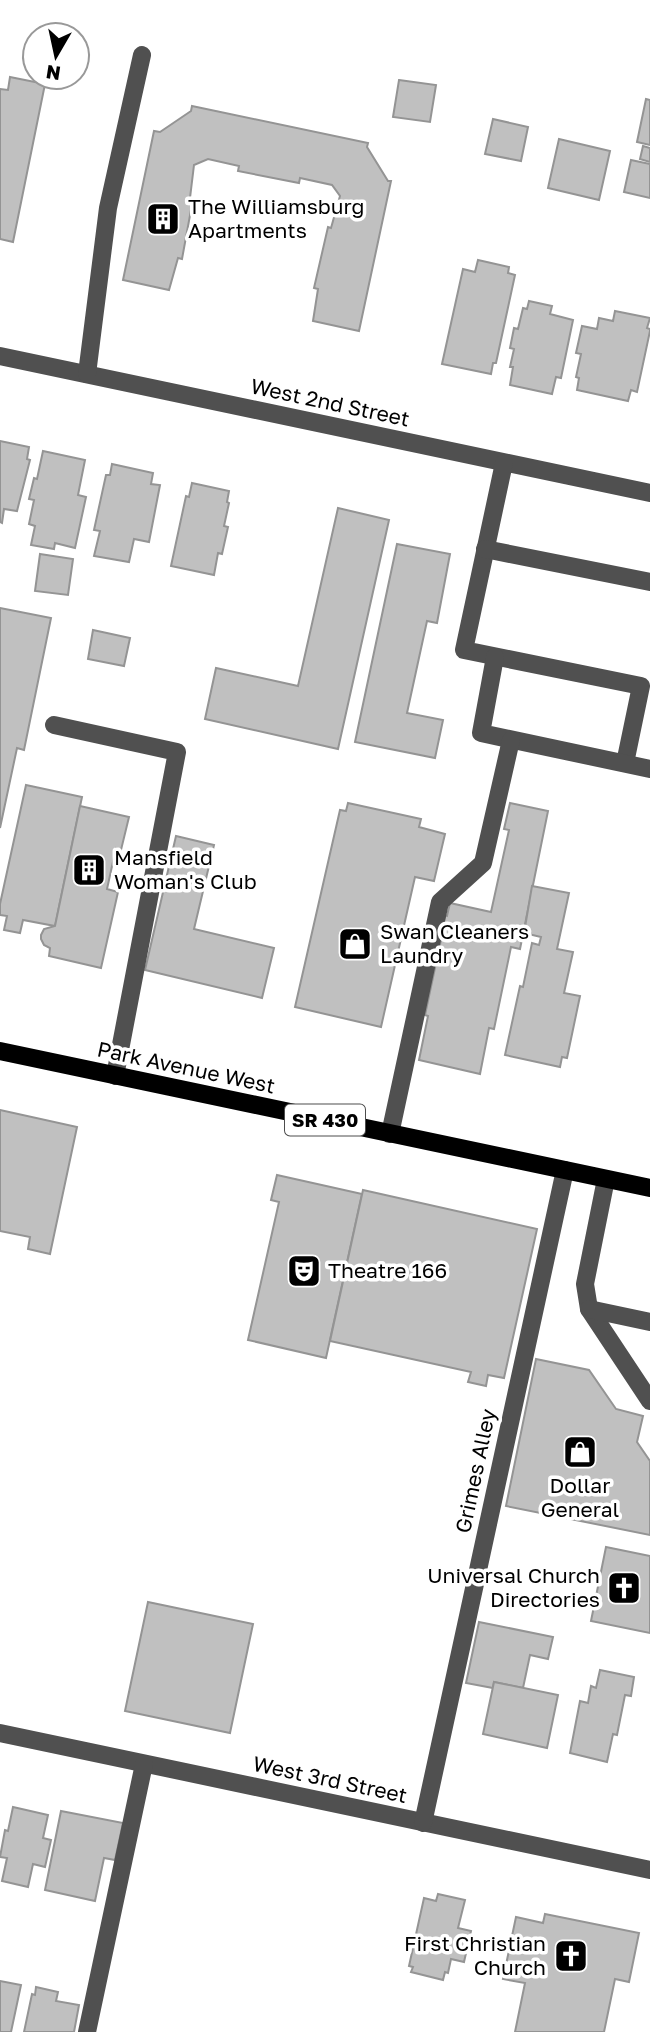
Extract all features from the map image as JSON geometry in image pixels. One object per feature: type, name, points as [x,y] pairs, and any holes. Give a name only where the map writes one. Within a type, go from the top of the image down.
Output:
[{"type":"main road","name":"Park Avenue West","points":[[0,1051],[650,1188]]},
{"type":"street","points":[[87,374],[108,208],[142,55]]},
{"type":"street","name":"West 2nd Street","points":[[0,356],[650,493]]},
{"type":"street","points":[[504,463],[464,650],[640,686],[625,763]]},
{"type":"street","points":[[485,549],[650,582]]},
{"type":"street","points":[[495,657],[481,733],[650,769]]},
{"type":"street","points":[[54,724],[177,752],[115,1076]]},
{"type":"street","points":[[390,1134],[440,902],[484,863],[511,740]]},
{"type":"street","name":"Grimes Alley","points":[[423,1822],[565,1170]]},
{"type":"street","points":[[606,1179],[585,1284],[589,1309],[650,1401]]},
{"type":"street","points":[[589,1309],[650,1322]]},
{"type":"street","name":"West 3rd Street","points":[[0,1733],[650,1870]]},
{"type":"street","points":[[87,2032],[144,1764]]},
{"type":"building","points":[[10,77],[21,79],[21,91],[44,91],[13,242],[0,239],[0,89],[8,90]]},
{"type":"building","points":[[399,80],[436,85],[430,122],[393,117]]},
{"type":"building","points":[[646,99],[650,100],[650,145],[637,142]]},
{"type":"building","name":"The Williamsburg Apartments","points":[[192,106],[368,143],[367,147],[388,181],[391,181],[359,331],[313,321],[318,289],[314,288],[328,227],[331,228],[340,196],[332,185],[300,178],[299,183],[238,171],[239,166],[208,159],[194,165],[190,198],[193,199],[182,259],[178,258],[169,290],[123,280],[154,131],[160,132],[191,111]]},
{"type":"building","points":[[493,119],[528,127],[521,161],[485,154]]},
{"type":"building","points":[[559,139],[610,151],[599,200],[548,188]]},
{"type":"building","points":[[643,146],[650,148],[650,162],[640,159]]},
{"type":"building","points":[[631,160],[650,164],[650,198],[624,192]]},
{"type":"building","points":[[478,260],[509,267],[508,273],[515,275],[496,363],[493,363],[491,374],[442,364],[463,269],[475,272]]},
{"type":"building","points":[[529,301],[552,306],[550,314],[573,320],[561,378],[556,377],[552,394],[510,385],[514,349],[510,348],[514,328],[518,329],[523,308],[527,309]]},
{"type":"building","points":[[615,311],[650,318],[647,328],[650,331],[637,392],[631,390],[628,401],[577,390],[579,378],[576,377],[581,354],[576,353],[582,326],[597,329],[599,318],[613,321]]},
{"type":"building","points":[[0,441],[29,447],[27,459],[30,460],[17,511],[4,509],[2,523],[0,522]]},
{"type":"building","points":[[43,451],[85,460],[78,495],[86,497],[75,548],[55,543],[54,549],[31,545],[35,526],[29,524],[34,500],[29,499]]},
{"type":"building","points":[[112,464],[153,473],[151,484],[160,485],[149,542],[134,539],[129,562],[94,556],[100,531],[94,530],[106,475],[110,475]]},
{"type":"building","points":[[192,483],[229,491],[224,526],[228,527],[222,554],[218,553],[214,575],[171,566],[186,496],[189,497]]},
{"type":"building","points":[[338,508],[389,520],[338,749],[205,719],[216,668],[298,686]]},
{"type":"building","points":[[397,544],[450,554],[437,623],[427,621],[407,713],[443,720],[435,758],[355,742]]},
{"type":"building","points":[[40,554],[73,559],[68,595],[35,591]]},
{"type":"building","points":[[0,608],[51,618],[24,750],[17,748],[0,828]]},
{"type":"building","points":[[93,630],[130,638],[124,666],[88,659]]},
{"type":"building","points":[[26,785],[82,797],[55,926],[23,920],[20,933],[4,930],[7,916],[0,915],[0,904]]},
{"type":"building","name":"Swan Cleaners Laundry","points":[[348,803],[421,819],[419,827],[445,834],[434,881],[415,877],[381,1027],[295,1007],[340,810],[346,811]]},
{"type":"building","points":[[510,803],[548,811],[520,949],[511,947],[494,1029],[489,1028],[480,1074],[419,1060],[444,915],[447,916],[450,903],[491,912],[509,830],[504,829]]},
{"type":"building","name":"Mansfield Woman's Club","points":[[80,806],[129,817],[121,850],[116,848],[107,889],[118,892],[101,968],[49,956],[50,948],[44,945],[41,939],[44,929],[55,926]]},
{"type":"building","points":[[176,836],[214,845],[194,929],[274,948],[262,998],[145,970]]},
{"type":"building","points":[[532,886],[569,893],[557,949],[573,952],[564,993],[580,996],[567,1058],[562,1057],[560,1067],[505,1055],[532,943],[539,945],[541,937],[524,933]]},
{"type":"building","points":[[0,1110],[77,1127],[50,1254],[28,1249],[30,1237],[0,1231]]},
{"type":"building","name":"Theatre 166","points":[[277,1175],[362,1194],[326,1358],[248,1340],[279,1202],[271,1200]]},
{"type":"building","points":[[363,1190],[537,1229],[504,1378],[488,1375],[486,1386],[468,1382],[471,1372],[330,1341]]},
{"type":"building","name":"Dollar General","points":[[536,1359],[589,1370],[616,1409],[643,1416],[637,1442],[650,1461],[650,1535],[506,1506]]},
{"type":"building","name":"Universal Church Directories","points":[[606,1547],[650,1556],[650,1633],[591,1621]]},
{"type":"building","points":[[148,1602],[253,1624],[230,1733],[125,1711]]},
{"type":"building","points":[[479,1622],[553,1637],[548,1659],[530,1655],[523,1688],[494,1682],[493,1688],[466,1683]]},
{"type":"building","points":[[600,1670],[634,1677],[631,1696],[625,1695],[617,1735],[613,1734],[607,1762],[570,1753],[580,1701],[588,1703],[591,1686],[596,1688]]},
{"type":"building","points":[[494,1682],[558,1695],[547,1748],[483,1734]]},
{"type":"building","points":[[13,1807],[48,1815],[43,1838],[51,1840],[45,1867],[33,1864],[28,1887],[2,1881],[7,1858],[0,1857]]},
{"type":"building","points":[[61,1811],[123,1823],[115,1860],[104,1858],[95,1901],[45,1890]]},
{"type":"building","points":[[438,1894],[465,1900],[458,1928],[471,1931],[464,1962],[451,1959],[448,1973],[445,1972],[443,1980],[411,1972],[413,1967],[409,1966],[424,1898],[436,1901]]},
{"type":"building","name":"First Christian Church","points":[[545,1914],[639,1933],[629,1982],[615,1979],[604,2032],[515,2032],[525,1983],[503,1979],[516,1917],[543,1923]]},
{"type":"building","points":[[0,1981],[21,1985],[11,2032],[0,2032]]},
{"type":"building","points":[[36,1987],[58,1992],[56,2001],[79,2005],[74,2032],[24,2032]]},
{"type":"place","name":"The Williamsburg Apartments","points":[[163,219]]},
{"type":"place","name":"Mansfield Woman's Club","points":[[89,870]]},
{"type":"place","name":"Swan Cleaners Laundry","points":[[355,944]]},
{"type":"place","name":"Theatre 166","points":[[304,1271]]},
{"type":"place","name":"Dollar General","points":[[580,1452]]},
{"type":"place","name":"Universal Church Directories","points":[[624,1588]]},
{"type":"place","name":"First Christian Church","points":[[571,1956]]}]
